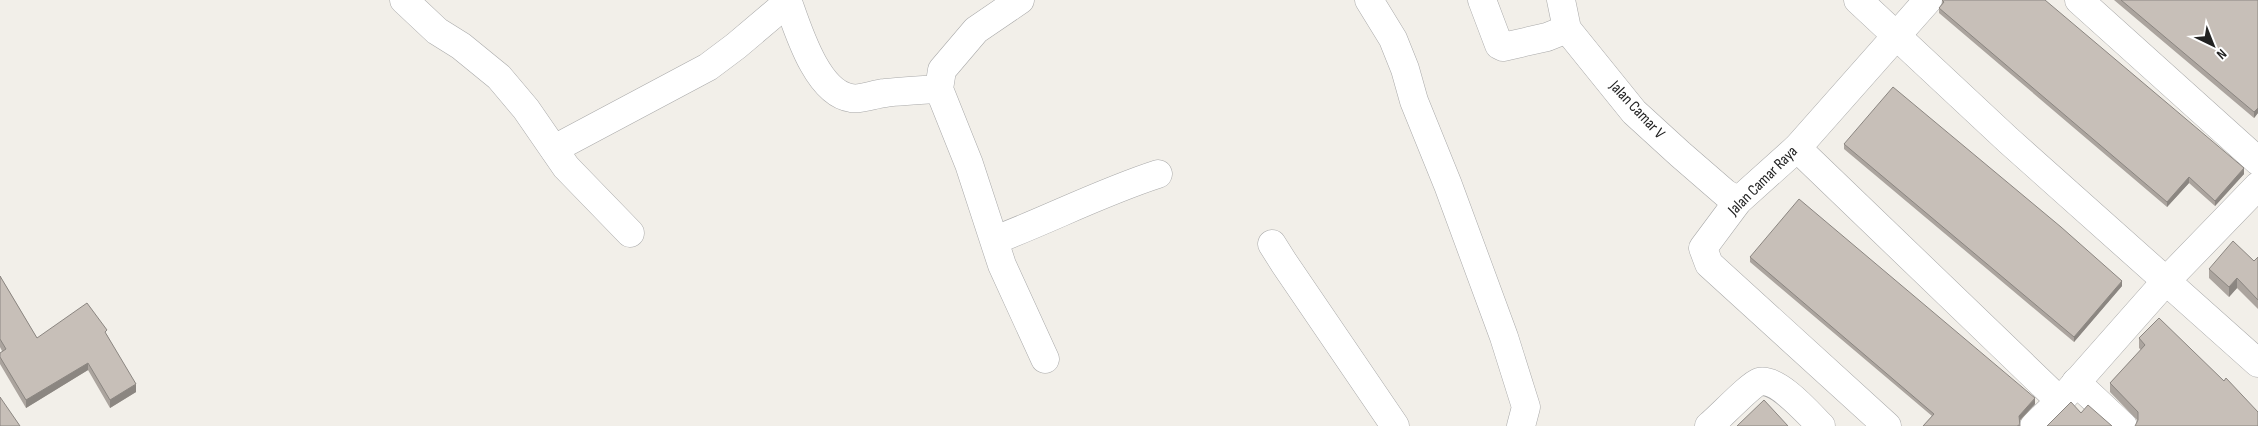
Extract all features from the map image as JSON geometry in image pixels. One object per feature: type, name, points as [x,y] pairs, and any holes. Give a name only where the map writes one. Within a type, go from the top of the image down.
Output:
[{"type":"street","points":[[404,0],[437,31],[462,46],[499,77],[526,109],[566,167],[630,233]]},
{"type":"street","points":[[1020,0],[976,30],[942,70],[938,89],[969,164],[1002,265],[1045,359]]},
{"type":"street","points":[[1369,0],[1393,39],[1405,69],[1414,101],[1448,185],[1520,382],[1526,407],[1520,426]]},
{"type":"street","points":[[1482,0],[1499,45],[1502,47],[1547,37],[1567,29]]},
{"type":"street","name":"Jalan Camar V","points":[[1561,0],[1567,29],[1634,112],[1725,193],[1738,201]]},
{"type":"street","points":[[1858,0],[2015,146],[2258,363]]},
{"type":"street","name":"Jalan Camar Raya","points":[[1887,426],[1709,264],[1703,248],[1738,201],[1797,148],[1928,0]]},
{"type":"street","points":[[2080,0],[2258,161]]},
{"type":"street","points":[[554,148],[708,66],[736,46],[788,1],[819,74],[842,96],[853,99],[883,93],[938,89]]},
{"type":"street","points":[[1797,148],[2068,391],[2123,426]]},
{"type":"street","points":[[995,240],[1037,224],[1098,195],[1158,174]]},
{"type":"street","points":[[2034,426],[2068,391],[2166,281],[2258,186]]},
{"type":"street","points":[[1272,244],[1395,426]]},
{"type":"street","points":[[1709,426],[1758,382],[1769,381],[1780,387],[1821,426]]},
{"type":"building","points":[[1942,0],[2045,0],[2244,168],[2215,201],[2189,177],[2167,202],[1939,8],[1944,2]]},
{"type":"building","points":[[2121,0],[2258,0],[2258,108],[2254,112]]},
{"type":"building","points":[[1893,87],[2061,227],[2122,281],[2074,337],[1844,144]]},
{"type":"building","points":[[1799,199],[2035,398],[2019,416],[2020,426],[1923,426],[1934,414],[1750,257]]},
{"type":"building","points":[[2233,241],[2254,261],[2258,257],[2258,300],[2237,278],[2229,287],[2209,269]]},
{"type":"building","points":[[0,276],[37,338],[87,303],[107,330],[105,332],[136,384],[110,400],[88,363],[26,400],[0,357],[0,353],[6,349],[0,339]]},
{"type":"building","points":[[2159,318],[2224,381],[2226,378],[2258,412],[2258,426],[2135,426],[2138,420],[2138,412],[2110,383],[2145,345],[2139,338]]},
{"type":"building","points":[[0,397],[20,426],[0,426]]},
{"type":"building","points":[[1764,400],[1788,426],[1737,426]]},
{"type":"building","points":[[2071,402],[2081,413],[2088,405],[2112,426],[2047,426]]}]
